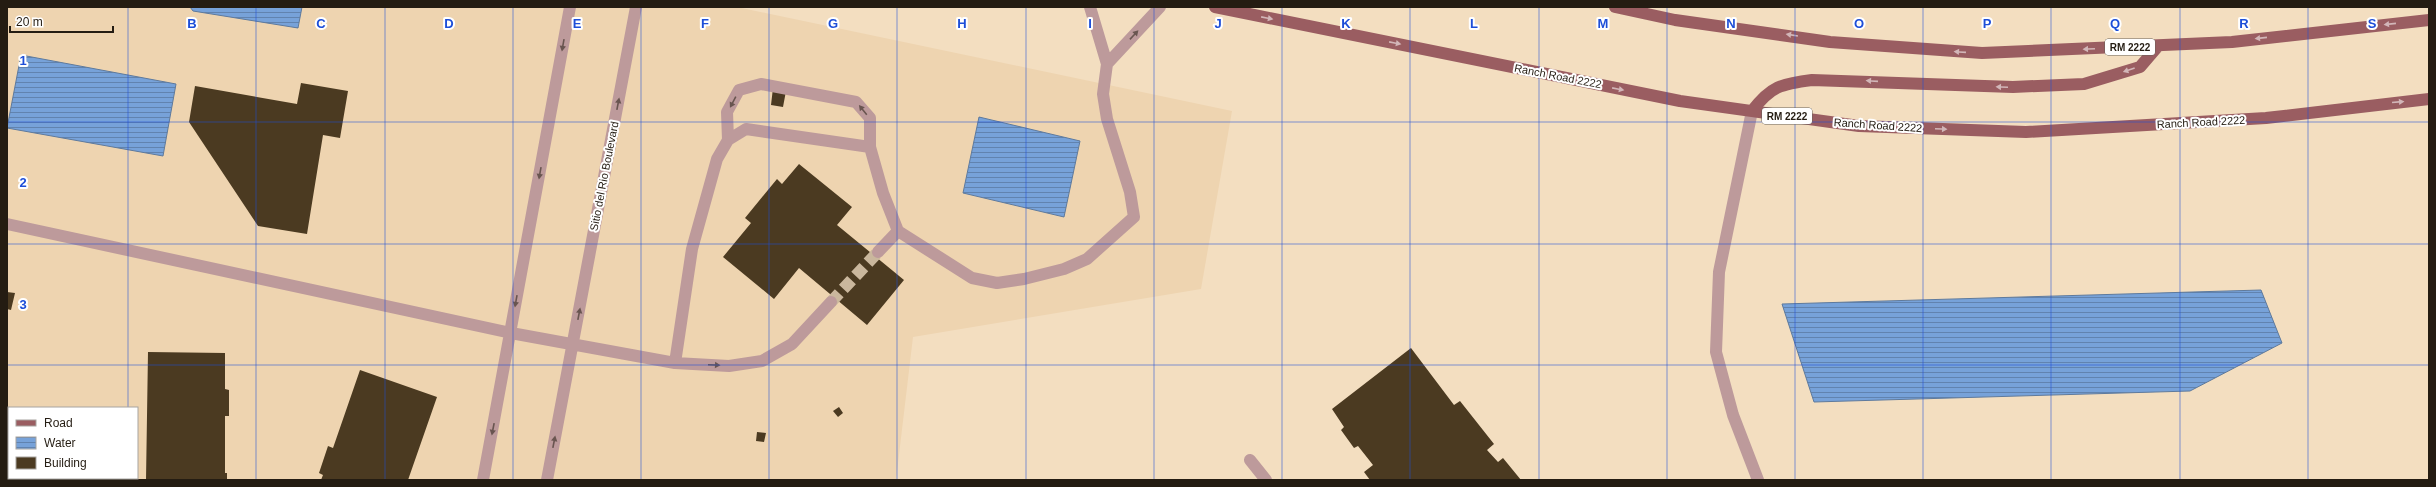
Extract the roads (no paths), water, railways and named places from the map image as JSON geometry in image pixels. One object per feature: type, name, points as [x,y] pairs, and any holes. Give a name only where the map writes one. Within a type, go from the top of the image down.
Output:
[{"type":"main road","name":"Ranch Road 2222","points":[[1215,7],[1680,101],[1859,126],[2026,132],[2266,118],[2429,99]]},
{"type":"main road","name":"RM 2222","points":[[1615,7],[1675,20],[1830,42],[1888,48],[1982,53],[2232,42],[2429,20]]},
{"type":"main road","points":[[1752,111],[1764,94],[1774,88],[1792,82],[1812,80],[2013,87],[2084,84],[2140,66],[2158,46]]},
{"type":"street","points":[[483,480],[570,7]]},
{"type":"street","name":"Sitio del Rio Boulevard","points":[[546,480],[573,345],[636,7]]},
{"type":"street","points":[[675,363],[692,249],[718,159],[728,140],[728,112],[739,90],[761,84],[856,102],[870,118],[870,147],[883,193],[898,231],[972,278],[997,283],[1024,280],[1064,269],[1087,259],[1134,217],[1130,192],[1107,119],[1103,94],[1107,64],[1090,7]]},
{"type":"street","points":[[1107,64],[1160,7]]},
{"type":"street","points":[[1752,111],[1719,272],[1716,352],[1733,415],[1758,480]]},
{"type":"street","points":[[728,140],[746,129],[870,147]]},
{"type":"street","points":[[7,224],[511,333],[675,363],[729,366],[762,361],[792,344],[831,302]]},
{"type":"street","points":[[878,252],[898,231]]},
{"type":"street","points":[[1250,460],[1266,480]]},
{"type":"water","points":[[190,7],[302,7],[298,28],[193,11]]},
{"type":"water","points":[[21,55],[176,84],[163,156],[7,128]]},
{"type":"water","points":[[979,117],[1080,141],[1064,217],[963,193]]},
{"type":"water","points":[[2261,290],[2282,343],[2190,391],[1814,402],[1782,304]]},
{"type":"tunnel","points":[[831,302],[878,252]]}]
